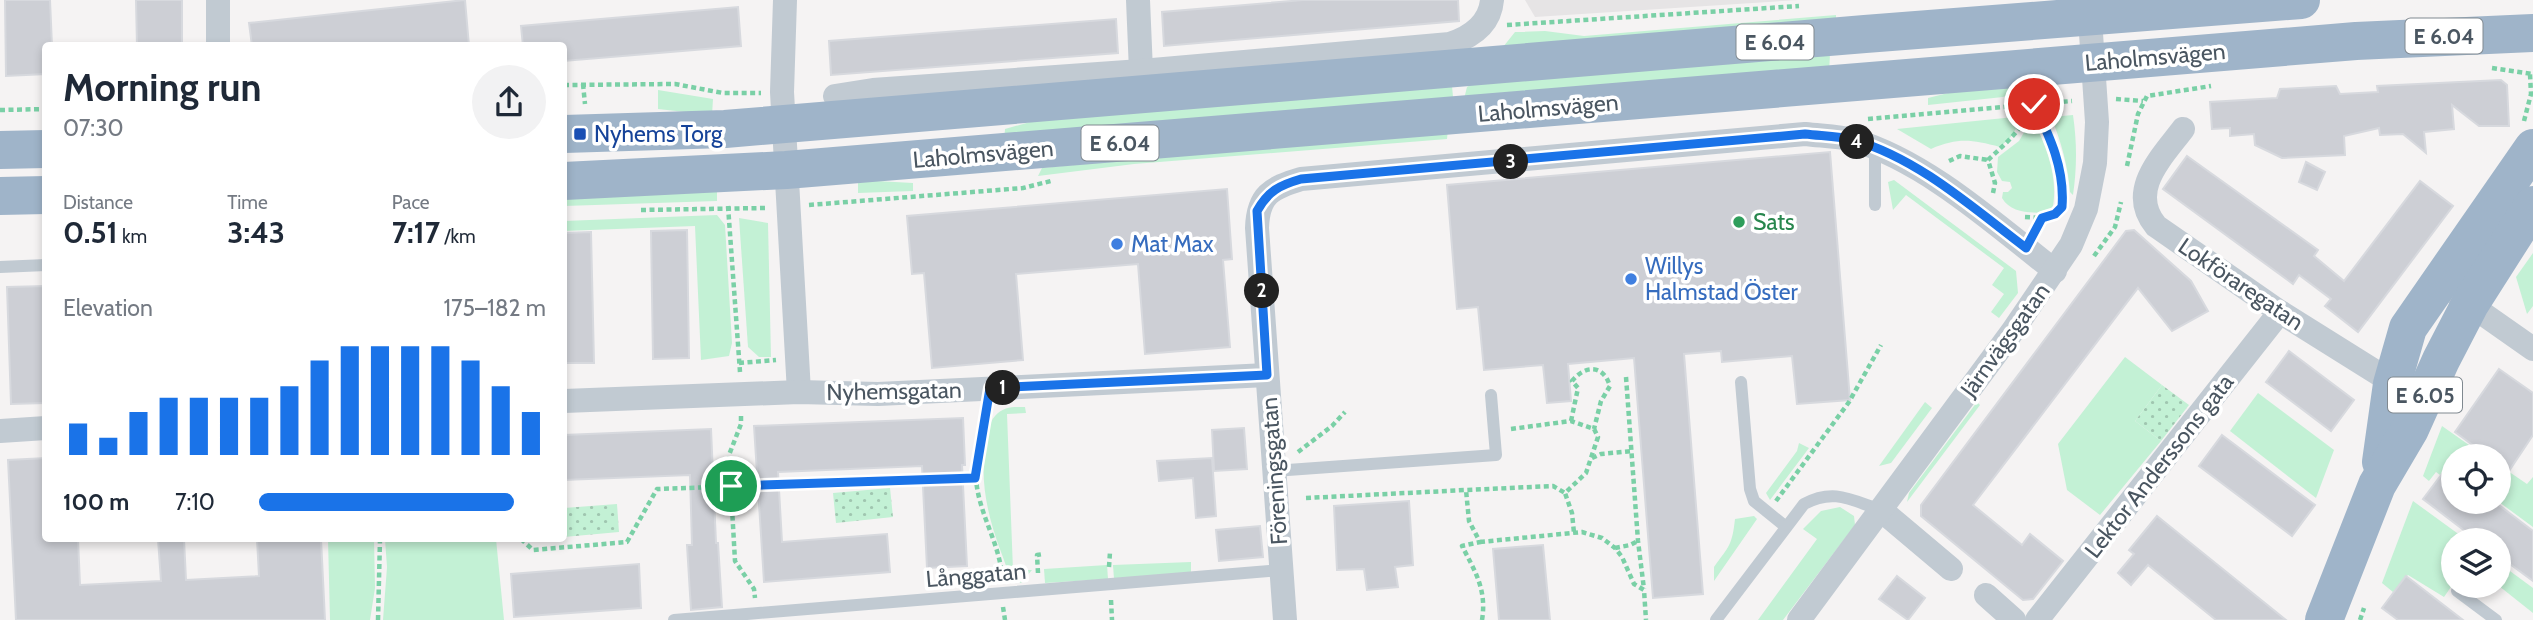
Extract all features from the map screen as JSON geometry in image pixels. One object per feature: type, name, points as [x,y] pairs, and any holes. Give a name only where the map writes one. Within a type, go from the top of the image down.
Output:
[{"type":"highway","name":"Laholmsvägen","points":[[575,121],[725,130],[783,108],[964,98],[2089,8],[2301,0]]},
{"type":"highway","name":"Laholmsvägen","points":[[567,181],[786,170],[2356,41],[2533,33]]},
{"type":"highway","name":"E 6.05","points":[[2377,485],[2385,431],[2407,390],[2433,321],[2438,283],[2533,148]]},
{"type":"highway","points":[[0,150],[42,149]]},
{"type":"highway","points":[[0,197],[42,195]]},
{"type":"highway","name":"E 6.05","points":[[2324,620],[2377,485],[2410,429],[2407,390],[2470,304],[2533,205]]},
{"type":"street","points":[[218,0],[218,42]]},
{"type":"street","points":[[785,0],[783,108],[799,392]]},
{"type":"street","points":[[1138,0],[1141,71]]},
{"type":"street","points":[[1480,27],[1491,11],[1492,0]]},
{"type":"street","name":"Järnvägsgatan","points":[[1799,620],[2055,271],[2071,245],[2074,208],[2095,163],[2097,122],[2089,8]]},
{"type":"street","name":"Laholmsvägen","points":[[835,96],[873,90],[964,98],[1141,71],[1450,44],[1464,39],[1480,27]]},
{"type":"street","name":"Lokföraregatan","points":[[2183,129],[2150,174],[2145,187],[2144,201],[2150,220],[2280,312],[2407,390]]},
{"type":"street","name":"Föreningsgatan","points":[[1285,620],[1257,211],[1264,198],[1284,184],[1301,179],[1805,134],[1851,139],[1903,160],[1927,175],[2055,271]]},
{"type":"street","points":[[2438,283],[2533,349]]},
{"type":"street","name":"Lektor Anderssons gata","points":[[2037,620],[2280,312]]},
{"type":"street","name":"Nyhemsgatan","points":[[567,401],[799,392],[878,394],[1267,375]]},
{"type":"street","points":[[0,431],[42,428]]},
{"type":"street","points":[[1881,510],[1951,569]]},
{"type":"street","points":[[1986,595],[2014,620]]},
{"type":"lane","points":[[1875,148],[1875,205]]},
{"type":"lane","points":[[0,267],[42,265]]},
{"type":"lane","points":[[1741,382],[1750,489],[1754,501],[1786,527]]},
{"type":"lane","points":[[1274,471],[1496,455],[1491,395]]},
{"type":"lane","points":[[1716,620],[1804,504],[1819,496],[1836,495],[1881,510]]},
{"type":"lane","name":"Långgatan","points":[[674,620],[1282,570]]},
{"type":"lane","points":[[2467,598],[2496,620]]},
{"type":"path","points":[[1480,27],[1812,5]]},
{"type":"path","points":[[2487,68],[2533,74]]},
{"type":"path","points":[[575,121],[583,84]]},
{"type":"path","points":[[567,85],[674,84],[783,108]]},
{"type":"path","points":[[2143,101],[2147,96],[2156,93],[2223,84]]},
{"type":"path","points":[[1946,163],[1960,156],[1988,160],[2010,142],[2034,104],[2060,167],[2063,190],[2074,208]]},
{"type":"path","points":[[0,110],[42,109]]},
{"type":"path","points":[[1988,160],[1995,183],[1995,190],[1990,196]]},
{"type":"path","points":[[2026,248],[2042,218],[2074,208],[2118,215]]},
{"type":"path","points":[[728,209],[741,394],[741,424],[729,455],[735,561],[754,589],[756,612]]},
{"type":"path","points":[[1768,513],[1849,402],[1881,345]]},
{"type":"path","points":[[739,363],[797,359]]},
{"type":"path","points":[[1565,493],[1586,473],[1598,438],[1594,429],[1601,401],[1610,386],[1608,378],[1602,372],[1593,368],[1585,369],[1572,381],[1578,388],[1578,394],[1571,421]]},
{"type":"path","points":[[1626,377],[1646,620]]},
{"type":"path","points":[[990,388],[975,478],[1001,561],[1005,620]]},
{"type":"path","points":[[1274,471],[1332,426],[1345,412]]},
{"type":"path","points":[[1493,432],[1571,421],[1594,429]]},
{"type":"path","points":[[1591,458],[1601,454],[1632,451]]},
{"type":"path","points":[[524,542],[533,550],[627,542],[657,489],[975,478]]},
{"type":"path","points":[[1306,498],[1553,486],[1565,493],[1572,513],[1574,533]]},
{"type":"path","points":[[1466,490],[1469,521],[1480,542]]},
{"type":"path","points":[[1482,620],[1485,604],[1481,583],[1462,546],[1480,542],[1582,532],[1602,538],[1615,548],[1634,584],[1644,590]]},
{"type":"path","points":[[1615,548],[1638,541]]},
{"type":"path","points":[[379,620],[380,542]]},
{"type":"shaded area","points":[[1525,0],[1798,0],[1535,17]]},
{"type":"green space","points":[[1836,15],[1836,19],[1503,47],[1515,32],[1545,31],[1584,36]]},
{"type":"green space","points":[[1830,54],[1829,73],[1463,103],[1467,87],[1474,83]]},
{"type":"green space","points":[[2021,83],[2014,92],[2003,97],[1928,105],[1928,98],[1976,86]]},
{"type":"green space","points":[[1452,86],[1453,97],[1004,142],[1005,129],[1037,120]]},
{"type":"green space","points":[[658,90],[713,99],[712,115],[658,109]]},
{"type":"green space","points":[[2073,115],[2076,155],[2073,195],[2070,192],[2064,154],[2051,117]]},
{"type":"green space","points":[[2024,116],[2010,138],[2000,147],[1966,141],[1931,149],[1897,129]]},
{"type":"green space","points":[[2034,121],[2051,165],[2054,188],[2052,212],[2018,210],[2006,204],[2002,198],[2003,192],[2012,188],[2010,182],[2002,181],[1997,172],[1998,157],[2019,141],[2030,122]]},
{"type":"green space","points":[[1448,129],[1447,139],[1134,164],[1038,176],[1042,168]]},
{"type":"green space","points":[[858,180],[913,183],[913,191],[858,193]]},
{"type":"green space","points":[[1894,180],[2016,271],[2018,293],[1999,318],[1991,312],[2004,294],[1992,285],[2004,268],[1906,195],[1893,210],[1888,182]]},
{"type":"green space","points":[[717,190],[717,201],[567,206],[567,195]]},
{"type":"green space","points":[[717,215],[725,225],[732,343],[729,356],[701,360],[695,226],[567,231],[567,221]]},
{"type":"green space","points":[[739,218],[768,223],[771,357],[759,357],[748,347]]},
{"type":"green space","points":[[2533,253],[2533,306],[2527,314],[2516,277]]},
{"type":"green space","points":[[2125,357],[2162,385],[2135,421],[2161,441],[2100,515],[2067,490],[2058,444]]},
{"type":"green space","points":[[2162,385],[2189,405],[2161,441],[2135,421]]},
{"type":"green space","points":[[2258,393],[2334,450],[2316,498],[2230,431]]},
{"type":"green space","points":[[1925,402],[1932,408],[1891,463],[1879,466]]},
{"type":"green space","points":[[1977,402],[1980,405],[1907,502],[1909,493]]},
{"type":"green space","points":[[1025,407],[1026,413],[1007,414],[1013,570],[1032,570],[1021,583],[1013,578],[1008,570],[992,526],[984,487],[984,460],[987,434],[993,419],[1005,409]]},
{"type":"green space","points":[[2442,426],[2468,444],[2441,444],[2441,474],[2436,472],[2429,481],[2423,476]]},
{"type":"green space","points":[[1799,443],[1809,448],[1770,500],[1766,493],[1797,451]]},
{"type":"green space","points":[[2511,473],[2527,484],[2533,477],[2533,527],[2511,511]]},
{"type":"green space","points":[[890,488],[893,517],[836,523],[833,493]]},
{"type":"green space","points":[[2413,501],[2450,528],[2441,528],[2441,595],[2408,575],[2393,592],[2382,583]]},
{"type":"green space","points":[[617,504],[619,532],[567,537],[567,508]]},
{"type":"green space","points":[[1840,507],[1854,516],[1855,525],[1783,620],[1758,620],[1817,539],[1803,529],[1821,511]]},
{"type":"green space","points":[[1754,516],[1757,519],[1714,581],[1714,567],[1729,545],[1735,519]]},
{"type":"green space","points":[[328,542],[374,542],[375,588],[370,620],[330,620]]},
{"type":"green space","points":[[385,542],[496,542],[504,620],[383,620],[387,567]]},
{"type":"green space","points":[[1191,562],[1191,572],[1114,579],[1113,565]]},
{"type":"green space","points":[[1107,565],[1108,579],[1045,583],[1044,569]]},
{"type":"green space","points":[[2511,572],[2533,588],[2533,613],[2511,596]]},
{"type":"building","points":[[5,0],[50,0],[52,42],[42,42],[42,74],[6,76]]},
{"type":"building","points":[[136,0],[182,0],[182,42],[137,42]]},
{"type":"building","points":[[465,0],[469,42],[251,42],[249,23]]},
{"type":"building","points":[[1303,0],[1458,0],[1459,21],[1164,46],[1162,12]]},
{"type":"building","points":[[738,7],[741,46],[567,61],[567,42],[523,42],[521,26]]},
{"type":"building","points":[[1116,19],[1118,53],[831,75],[829,41]]},
{"type":"building","points":[[2501,80],[2507,85],[2509,126],[2479,126],[2452,105],[2454,129],[2424,132],[2426,153],[2403,134],[2380,135],[2379,128],[2344,136],[2345,155],[2282,158],[2255,145],[2254,134],[2230,136],[2230,128],[2212,129],[2210,102],[2277,98],[2280,89],[2336,86],[2340,94],[2378,92],[2377,86]]},
{"type":"building","name":"Willys Halmstad Öster","points":[[1830,152],[1850,400],[1797,404],[1792,356],[1722,362],[1721,351],[1684,354],[1703,594],[1653,598],[1634,358],[1568,364],[1571,401],[1547,403],[1543,365],[1484,370],[1478,307],[1457,309],[1447,185]]},
{"type":"building","points":[[2187,156],[2318,250],[2314,256],[2344,281],[2420,181],[2453,206],[2358,332],[2325,306],[2331,299],[2299,275],[2293,284],[2163,189]]},
{"type":"building","points":[[2306,162],[2325,172],[2317,190],[2299,182]]},
{"type":"building","points":[[1227,189],[1232,259],[1223,260],[1230,347],[1145,354],[1138,264],[1016,274],[1023,360],[932,368],[924,273],[912,274],[907,216]]},
{"type":"building","points":[[687,230],[689,358],[653,359],[651,231]]},
{"type":"building","points":[[2134,230],[2191,281],[2208,311],[2172,331],[2138,288],[1973,505],[2022,545],[2030,534],[2063,561],[2033,599],[2023,600],[1921,516],[1921,505],[2126,231]]},
{"type":"building","points":[[591,232],[594,363],[567,363],[567,233]]},
{"type":"building","points":[[42,286],[42,403],[11,404],[7,287]]},
{"type":"building","points":[[2289,351],[2354,400],[2331,431],[2266,382]]},
{"type":"building","points":[[2499,369],[2533,393],[2533,435],[2511,468],[2511,444],[2471,444],[2455,432]]},
{"type":"building","points":[[963,418],[965,465],[962,465],[967,566],[927,568],[922,466],[778,472],[782,542],[887,534],[890,572],[764,582],[754,426]]},
{"type":"building","points":[[1244,428],[1247,469],[1214,471],[1212,430]]},
{"type":"building","points":[[711,429],[722,607],[691,610],[687,545],[692,545],[690,475],[567,480],[567,435]]},
{"type":"building","points":[[2222,435],[2315,505],[2292,536],[2199,466]]},
{"type":"building","points":[[42,458],[42,542],[78,542],[80,585],[161,581],[158,542],[184,542],[186,580],[259,576],[257,542],[321,542],[325,620],[16,620],[8,460]]},
{"type":"building","points":[[1212,458],[1216,516],[1196,518],[1193,478],[1159,481],[1157,461]]},
{"type":"building","points":[[2441,475],[2441,513],[2423,499]]},
{"type":"building","points":[[1409,501],[1413,565],[1395,567],[1398,587],[1367,590],[1364,569],[1337,570],[1334,506]]},
{"type":"building","points":[[2443,514],[2511,514],[2533,531],[2533,581],[2511,565],[2511,528],[2461,528]]},
{"type":"building","points":[[2157,516],[2286,620],[2216,620],[2148,565],[2131,585],[2118,573],[2134,554],[2129,550]]},
{"type":"building","points":[[1260,526],[1263,557],[1219,561],[1216,530]]},
{"type":"building","points":[[1543,545],[1550,620],[1499,620],[1493,549]]},
{"type":"building","points":[[639,564],[641,608],[514,617],[511,574]]},
{"type":"building","points":[[1897,576],[1925,598],[1908,620],[1879,599]]},
{"type":"building","points":[[2406,576],[2463,620],[2398,620],[2382,608]]},
{"type":"place","name":"Nyhems Torg","points":[[580,134]]},
{"type":"place","name":"Sats","points":[[1739,222]]},
{"type":"place","name":"Mat Max","points":[[1117,244]]},
{"type":"place","name":"Willys Halmstad Öster","points":[[1631,279]]},
{"type":"route","points":[[731,486],[975,478],[990,388],[1267,375],[1257,211],[1264,198],[1276,188],[1301,179],[1805,134],[1851,139],[1903,160],[2026,248],[2042,218],[2055,214],[2062,207],[2063,190],[2060,167],[2053,146],[2034,104]]}]
